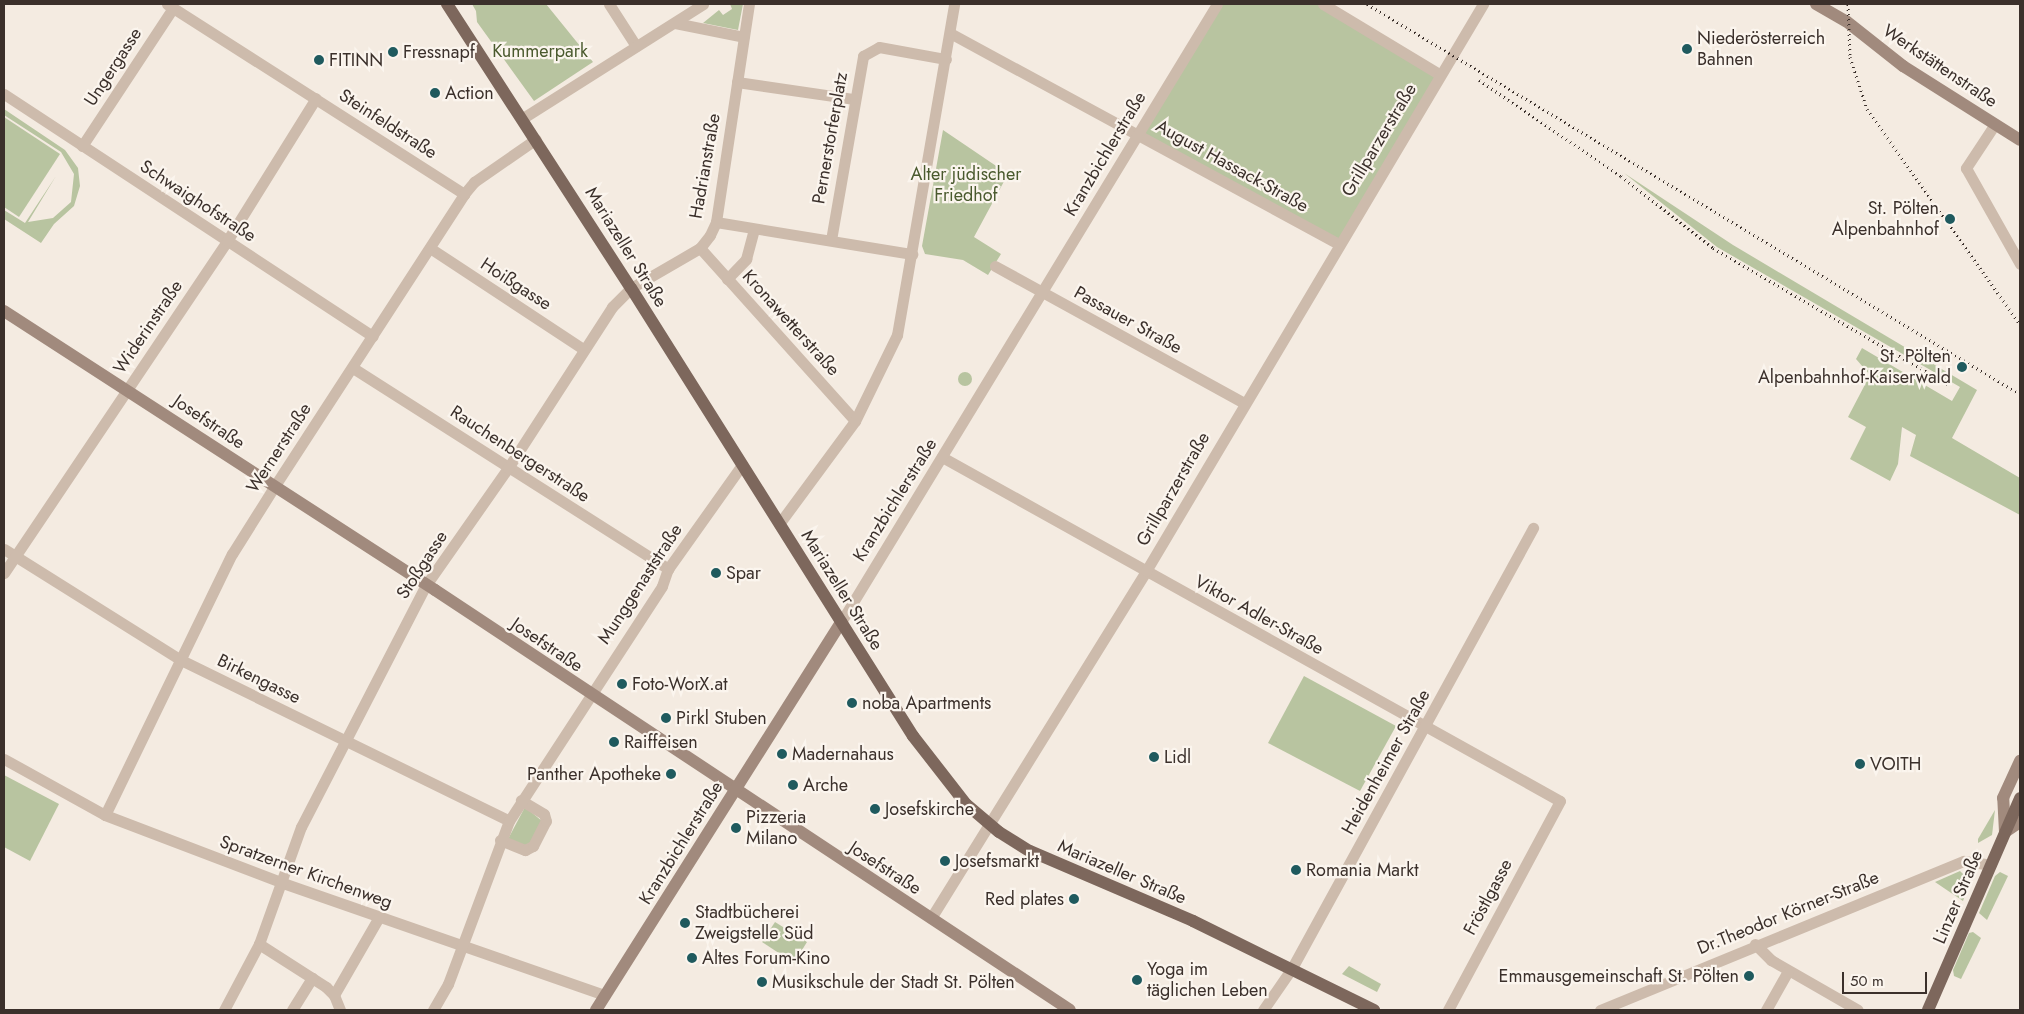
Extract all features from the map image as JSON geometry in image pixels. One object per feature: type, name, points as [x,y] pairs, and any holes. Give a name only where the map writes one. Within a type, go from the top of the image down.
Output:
[{"type":"main road","name":"Mariazeller Straße","points":[[447,4],[523,118],[841,622],[948,784],[990,825],[1030,851],[1292,968],[1374,1010]]},
{"type":"main road","name":"Linzer Straße","points":[[1928,1010],[2020,798]]},
{"type":"street","points":[[609,4],[636,46]]},
{"type":"street","points":[[523,118],[702,4]]},
{"type":"street","name":"Hadrianstraße","points":[[631,288],[700,248],[716,222],[749,4]]},
{"type":"street","points":[[779,524],[855,422],[895,342],[912,254],[954,4]]},
{"type":"street","name":"Kranzbichlerstraße","points":[[596,1010],[841,622],[1218,4]]},
{"type":"street","points":[[1323,4],[1439,74],[1483,4]]},
{"type":"street","name":"Werkstättenstraße","points":[[1816,4],[1846,22],[1903,66],[2020,140]]},
{"type":"street","name":"Steinfeldstraße","points":[[170,6],[464,194]]},
{"type":"street","name":"Ungergasse","points":[[82,146],[170,6]]},
{"type":"street","points":[[675,22],[744,37]]},
{"type":"street","name":"August Hassack-Straße","points":[[950,33],[1338,244]]},
{"type":"street","name":"Pernerstorferplatz","points":[[830,240],[853,99],[863,56],[879,47],[946,59]]},
{"type":"street","name":"Grillparzerstraße","points":[[931,918],[1146,571],[1439,74]]},
{"type":"street","points":[[737,82],[853,99]]},
{"type":"street","name":"Schwaighofstraße","points":[[4,94],[373,336]]},
{"type":"street","name":"Widerinstraße","points":[[4,573],[227,241],[316,98]]},
{"type":"street","name":"Werkstättenstraße","points":[[1995,124],[1966,168],[2020,264]]},
{"type":"street","name":"Wernerstraße","points":[[105,815],[232,554],[274,487],[353,368],[464,194],[474,182],[536,139]]},
{"type":"street","points":[[716,222],[754,230],[830,240],[912,254]]},
{"type":"street","points":[[727,279],[746,259],[754,230]]},
{"type":"street","name":"Hoißgasse","points":[[430,248],[583,350]]},
{"type":"street","name":"Kronawetterstraße","points":[[700,248],[855,422]]},
{"type":"street","name":"Passauer Straße","points":[[995,266],[1244,403]]},
{"type":"street","name":"Stoßgasse","points":[[224,1010],[259,944],[301,827],[426,585],[508,468],[612,307],[631,288]]},
{"type":"street","name":"Josefstraße","points":[[4,310],[128,389],[1070,1010]]},
{"type":"street","name":"Rauchenbergerstraße","points":[[353,368],[668,569]]},
{"type":"street","name":"Viktor Adler-Straße","points":[[942,457],[1560,801]]},
{"type":"street","name":"Munggenaststraße","points":[[433,1010],[448,984],[508,821],[662,586],[668,569],[742,465]]},
{"type":"street","name":"Heidenheimer Straße","points":[[1263,1010],[1292,968],[1426,727],[1533,528]]},
{"type":"street","name":"Birkengasse","points":[[4,549],[181,660],[508,821]]},
{"type":"street","name":"Spratzerner Kirchenweg","points":[[4,759],[105,815],[280,882],[605,995]]},
{"type":"street","points":[[2005,832],[2003,798],[2020,761]]},
{"type":"street","points":[[500,840],[525,850],[533,846],[546,821],[544,814],[522,800]]},
{"type":"street","name":"Fröstlgasse","points":[[1448,1010],[1560,801]]},
{"type":"street","points":[[2005,832],[2020,822]]},
{"type":"street","name":"Dr.Theodor Körner-Straße","points":[[1600,1010],[1755,944],[1970,860],[1991,865]]},
{"type":"street","points":[[334,995],[379,917]]},
{"type":"street","points":[[259,944],[312,978],[334,995],[340,1010]]},
{"type":"street","points":[[1755,944],[1788,971],[1858,1010]]},
{"type":"street","points":[[1766,1009],[1788,971]]},
{"type":"street","points":[[292,1010],[312,978]]},
{"type":"green space","name":"Kummerpark","points":[[472,4],[546,4],[593,62],[534,101],[477,22],[476,11]]},
{"type":"green space","points":[[730,4],[743,4],[738,30],[703,23],[719,10],[723,15],[732,9]]},
{"type":"green space","points":[[1217,4],[1323,4],[1439,74],[1338,244],[1138,134]]},
{"type":"green space","points":[[4,109],[65,150],[78,168],[80,186],[74,206],[54,224],[41,243],[4,219],[4,210],[25,223],[56,176],[28,222],[53,218],[71,202],[74,174],[61,152],[4,115]]},
{"type":"green space","points":[[4,117],[60,154],[19,217],[4,207]]},
{"type":"green space","name":"Alter jüdischer Friedhof","points":[[943,130],[1008,174],[974,237],[1001,254],[988,275],[963,260],[925,254],[922,246]]},
{"type":"green space","points":[[1624,173],[1733,245],[1977,390],[1952,438],[2020,478],[2020,515],[1910,456],[1916,435],[1902,427],[1898,464],[1890,481],[1850,459],[1866,427],[1848,417],[1870,375],[1856,359],[1862,348],[1952,401],[1960,387],[1717,247]]},
{"type":"green space","points":[[962,372],[968,372],[972,379],[968,386],[962,386],[958,382],[958,376]]},
{"type":"green space","points":[[1304,676],[1396,726],[1360,791],[1268,743]]},
{"type":"green space","points":[[4,775],[59,804],[30,861],[4,847]]},
{"type":"green space","points":[[525,807],[542,821],[530,844],[524,846],[508,839]]},
{"type":"green space","points":[[1995,810],[1992,835],[1978,843],[1978,839]]},
{"type":"green space","points":[[1960,871],[1970,881],[1963,901],[1935,882]]},
{"type":"green space","points":[[2000,872],[2008,876],[1987,920],[1979,913],[1995,876]]},
{"type":"green space","points":[[775,922],[807,942],[794,963],[762,942]]},
{"type":"green space","points":[[1973,932],[1981,938],[1961,979],[1954,976],[1953,970],[1969,933]]},
{"type":"green space","points":[[1349,966],[1381,984],[1377,992],[1342,974]]},
{"type":"railway","points":[[1367,4],[2020,394]]},
{"type":"railway","points":[[1848,4],[1850,57],[1867,109],[2020,324]]},
{"type":"railway","points":[[1479,80],[1621,176],[1713,248],[1948,384]]},
{"type":"place","name":"Niederösterreich Bahnen","points":[[1687,49]]},
{"type":"place","name":"Fressnapf","points":[[393,52]]},
{"type":"place","name":"FITINN","points":[[319,60]]},
{"type":"place","name":"Action","points":[[435,93]]},
{"type":"place","name":"St. Pölten Alpenbahnhof","points":[[1950,219]]},
{"type":"place","name":"St. Pölten Alpenbahnhof-Kaiserwald","points":[[1962,367]]},
{"type":"place","name":"Spar","points":[[716,573]]},
{"type":"place","name":"Foto-WorX.at","points":[[622,684]]},
{"type":"place","name":"noba Apartments","points":[[852,703]]},
{"type":"place","name":"Pirkl Stuben","points":[[666,718]]},
{"type":"place","name":"Raiffeisen","points":[[614,742]]},
{"type":"place","name":"Madernahaus","points":[[782,754]]},
{"type":"place","name":"Lidl","points":[[1154,757]]},
{"type":"place","name":"VOITH","points":[[1860,764]]},
{"type":"place","name":"Panther Apotheke","points":[[671,774]]},
{"type":"place","name":"Arche","points":[[793,785]]},
{"type":"place","name":"Josefskirche","points":[[875,809]]},
{"type":"place","name":"Pizzeria Milano","points":[[736,828]]},
{"type":"place","name":"Josefsmarkt","points":[[945,861]]},
{"type":"place","name":"Romania Markt","points":[[1296,870]]},
{"type":"place","name":"Red plates","points":[[1074,899]]},
{"type":"place","name":"Stadtbücherei Zweigstelle Süd","points":[[685,923]]},
{"type":"place","name":"Altes Forum-Kino","points":[[692,958]]},
{"type":"place","name":"Emmausgemeinschaft St. Pölten","points":[[1749,976]]},
{"type":"place","name":"Yoga im täglichen Leben","points":[[1137,980]]},
{"type":"place","name":"Musikschule der Stadt St. Pölten","points":[[762,982]]}]
